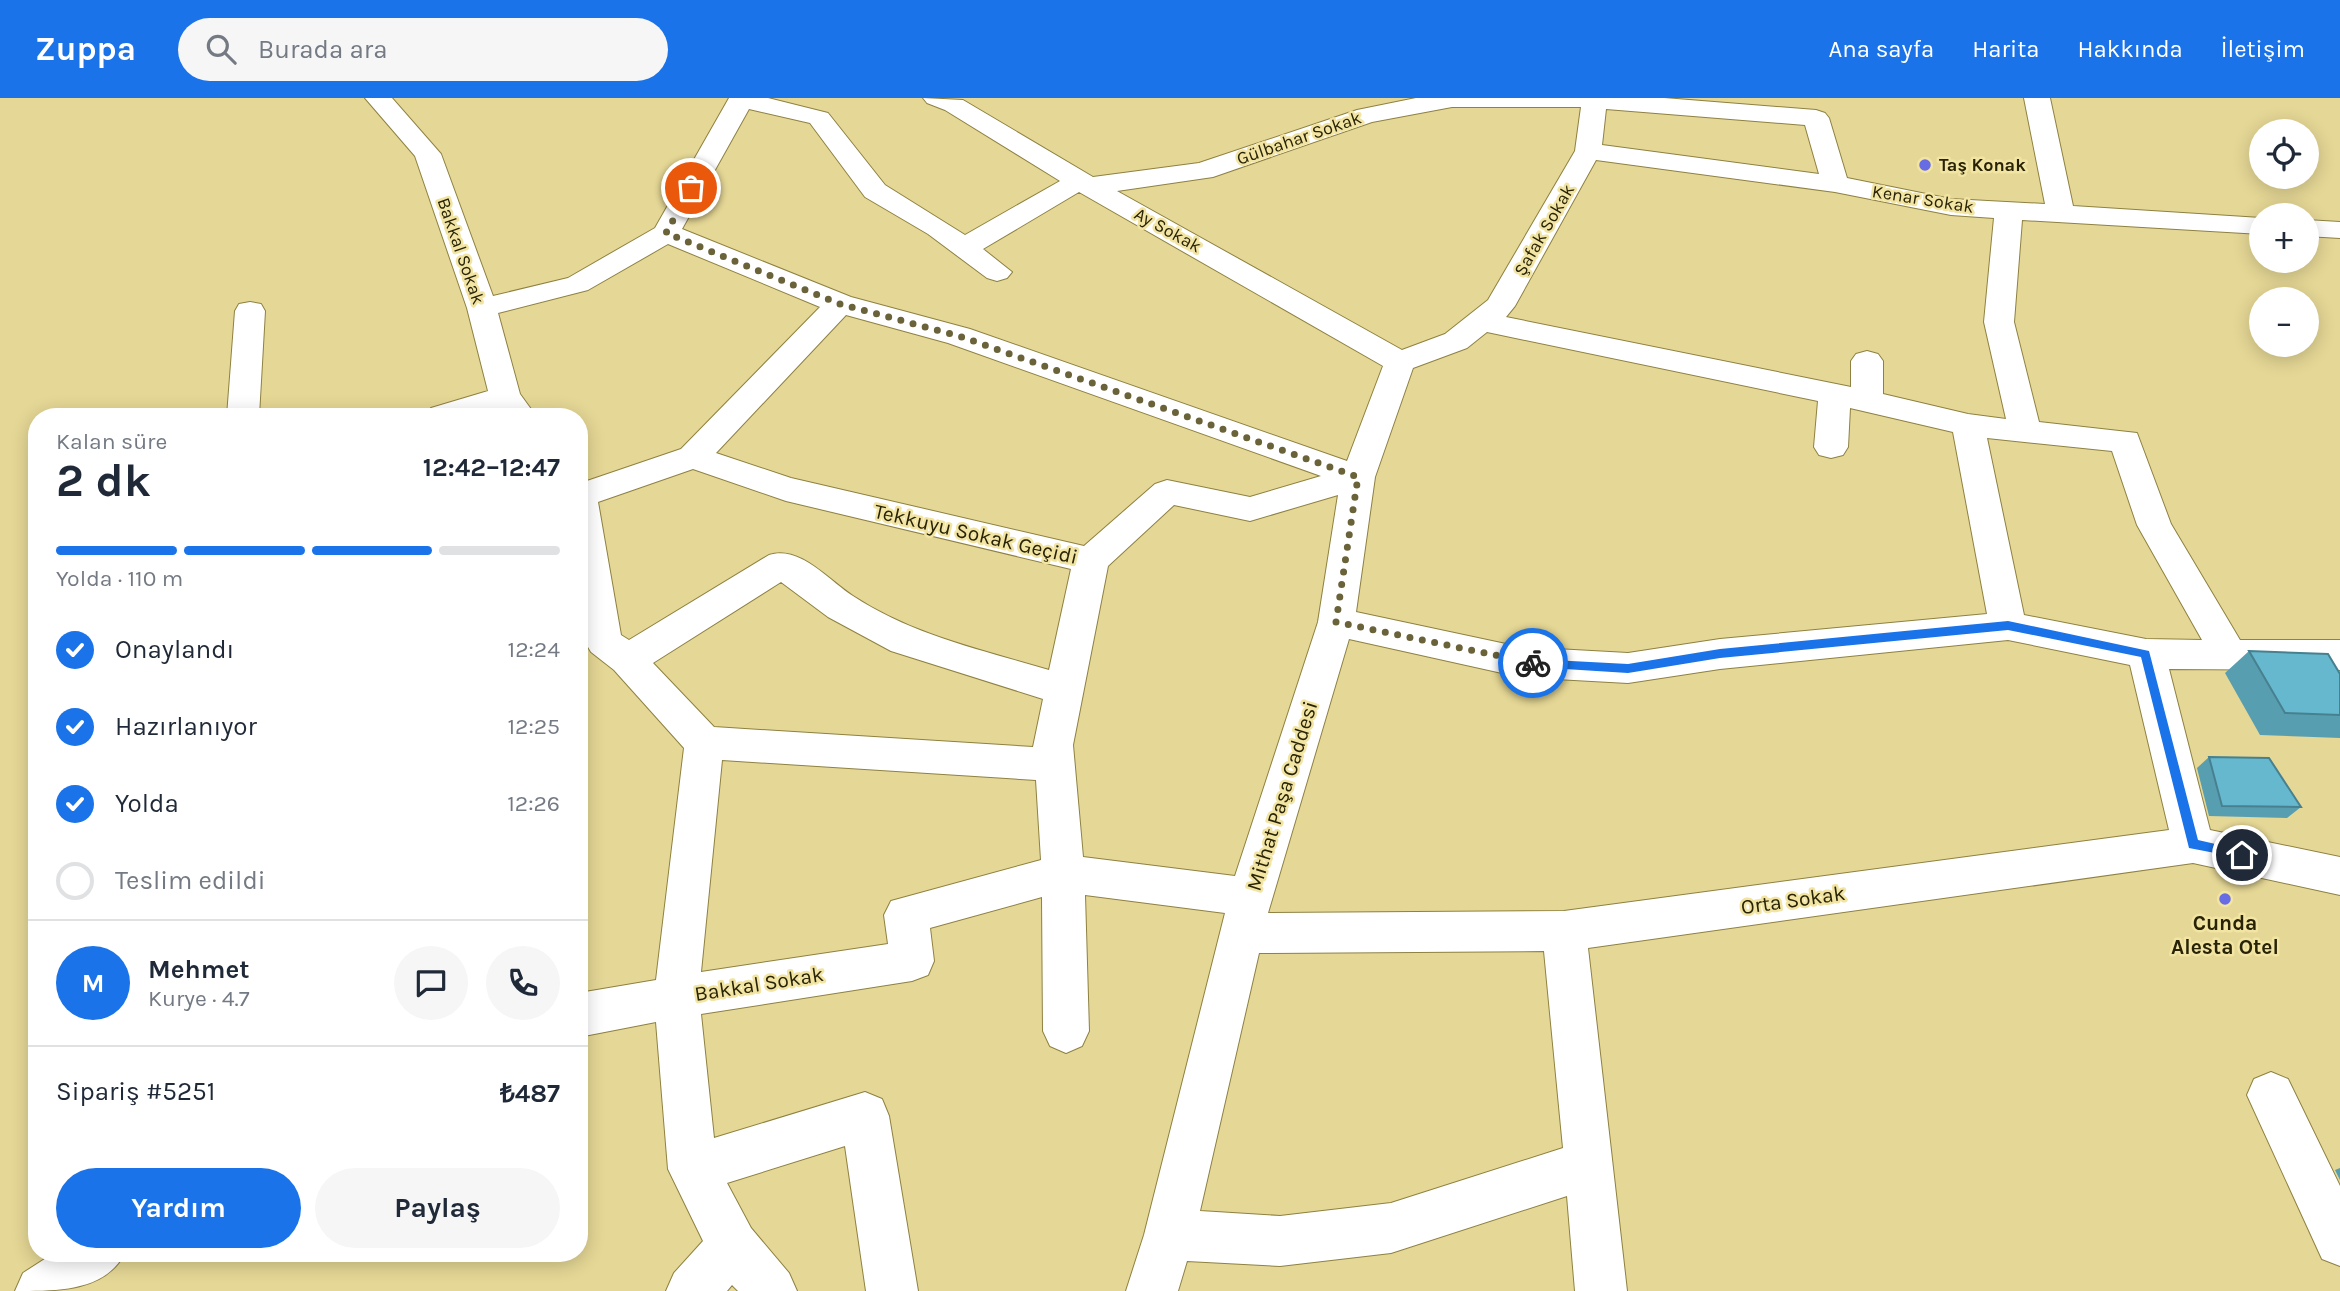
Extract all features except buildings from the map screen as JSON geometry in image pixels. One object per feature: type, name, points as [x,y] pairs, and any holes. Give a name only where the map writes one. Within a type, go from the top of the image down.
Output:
[{"type":"street","name":"Bakkal Sokak","points":[[378,98],[428,154],[482,308],[513,407]]},
{"type":"street","points":[[482,308],[578,284],[666,233],[741,98],[819,118],[875,191],[938,228],[997,272]]},
{"type":"street","name":"Ay Sokak","points":[[936,98],[954,105],[1084,184],[1401,362]]},
{"type":"street","points":[[2036,98],[2061,215]]},
{"type":"street","name":"Gülbahar Sokak","points":[[1084,184],[1203,171],[1366,115],[1452,99],[1595,99],[1816,118],[1835,184]]},
{"type":"street","name":"Şafak Sokak","points":[[1469,331],[1500,306],[1588,152],[1595,99]]},
{"type":"street","name":"Kenar Sokak","points":[[1588,152],[1835,184],[1951,207],[2249,225]]},
{"type":"street","points":[[963,248],[1084,184]]},
{"type":"street","points":[[2009,211],[2002,259],[1999,322],[2025,432]]},
{"type":"street","points":[[2319,229],[2340,230]]},
{"type":"street","points":[[666,233],[840,304],[959,336],[1358,477]]},
{"type":"street","points":[[588,491],[693,457],[840,304]]},
{"type":"street","points":[[244,408],[250,311]]},
{"type":"street","points":[[1401,362],[1469,331],[1835,394],[1968,425],[2125,440],[2154,525],[2230,656]]},
{"type":"street","points":[[1867,361],[1867,401]]},
{"type":"street","name":"Mithat Paşa Caddesi","points":[[1152,1291],[1169,1235],[1245,915],[1336,622],[1358,477],[1401,362]]},
{"type":"street","points":[[1831,447],[1835,394]]},
{"type":"street","points":[[1968,425],[2008,626]]},
{"type":"street","name":"Tekkuyu Sokak Geçidi","points":[[693,457],[786,489],[1091,561],[1167,492],[1250,509],[1358,477]]},
{"type":"street","points":[[588,544],[603,652],[705,743],[1054,765]]},
{"type":"street","points":[[1066,1031],[1063,873],[1053,745],[1091,561]]},
{"type":"street","points":[[603,652],[782,564],[841,607],[904,641],[1064,690]]},
{"type":"street","points":[[1336,622],[1520,662],[1628,668],[1720,654],[2008,626],[2146,654],[2340,656]]},
{"type":"street","points":[[2146,654],[2193,845]]},
{"type":"street","name":"Bakkal Sokak","points":[[705,743],[676,997],[912,961],[906,915],[1063,873],[1245,915]]},
{"type":"street","name":"Orta Sokak","points":[[1245,915],[1564,931],[2193,845],[2340,876]]},
{"type":"street","points":[[1564,931],[1601,1291]]},
{"type":"street","points":[[588,1013],[676,997],[693,1169],[733,1246],[771,1291]]},
{"type":"street","points":[[2271,1095],[2340,1241]]},
{"type":"street","points":[[693,1169],[865,1116],[892,1291]]},
{"type":"street","points":[[1169,1235],[1280,1241],[1391,1228],[1589,1164]]},
{"type":"street","points":[[692,1291],[733,1246]]},
{"type":"street","points":[[41,1291],[86,1262]]},
{"type":"way so far","points":[[691,188],[666,233],[840,304],[959,336],[1358,477],[1336,622],[1533,663]]},
{"type":"place","name":"Taş Konak","points":[[1925,165]]},
{"type":"place","name":"Cunda Alesta Otel","points":[[2225,899]]},
{"type":"route","points":[[1533,663],[1628,668],[1720,654],[2008,626],[2146,654],[2193,845],[2242,855]]}]
